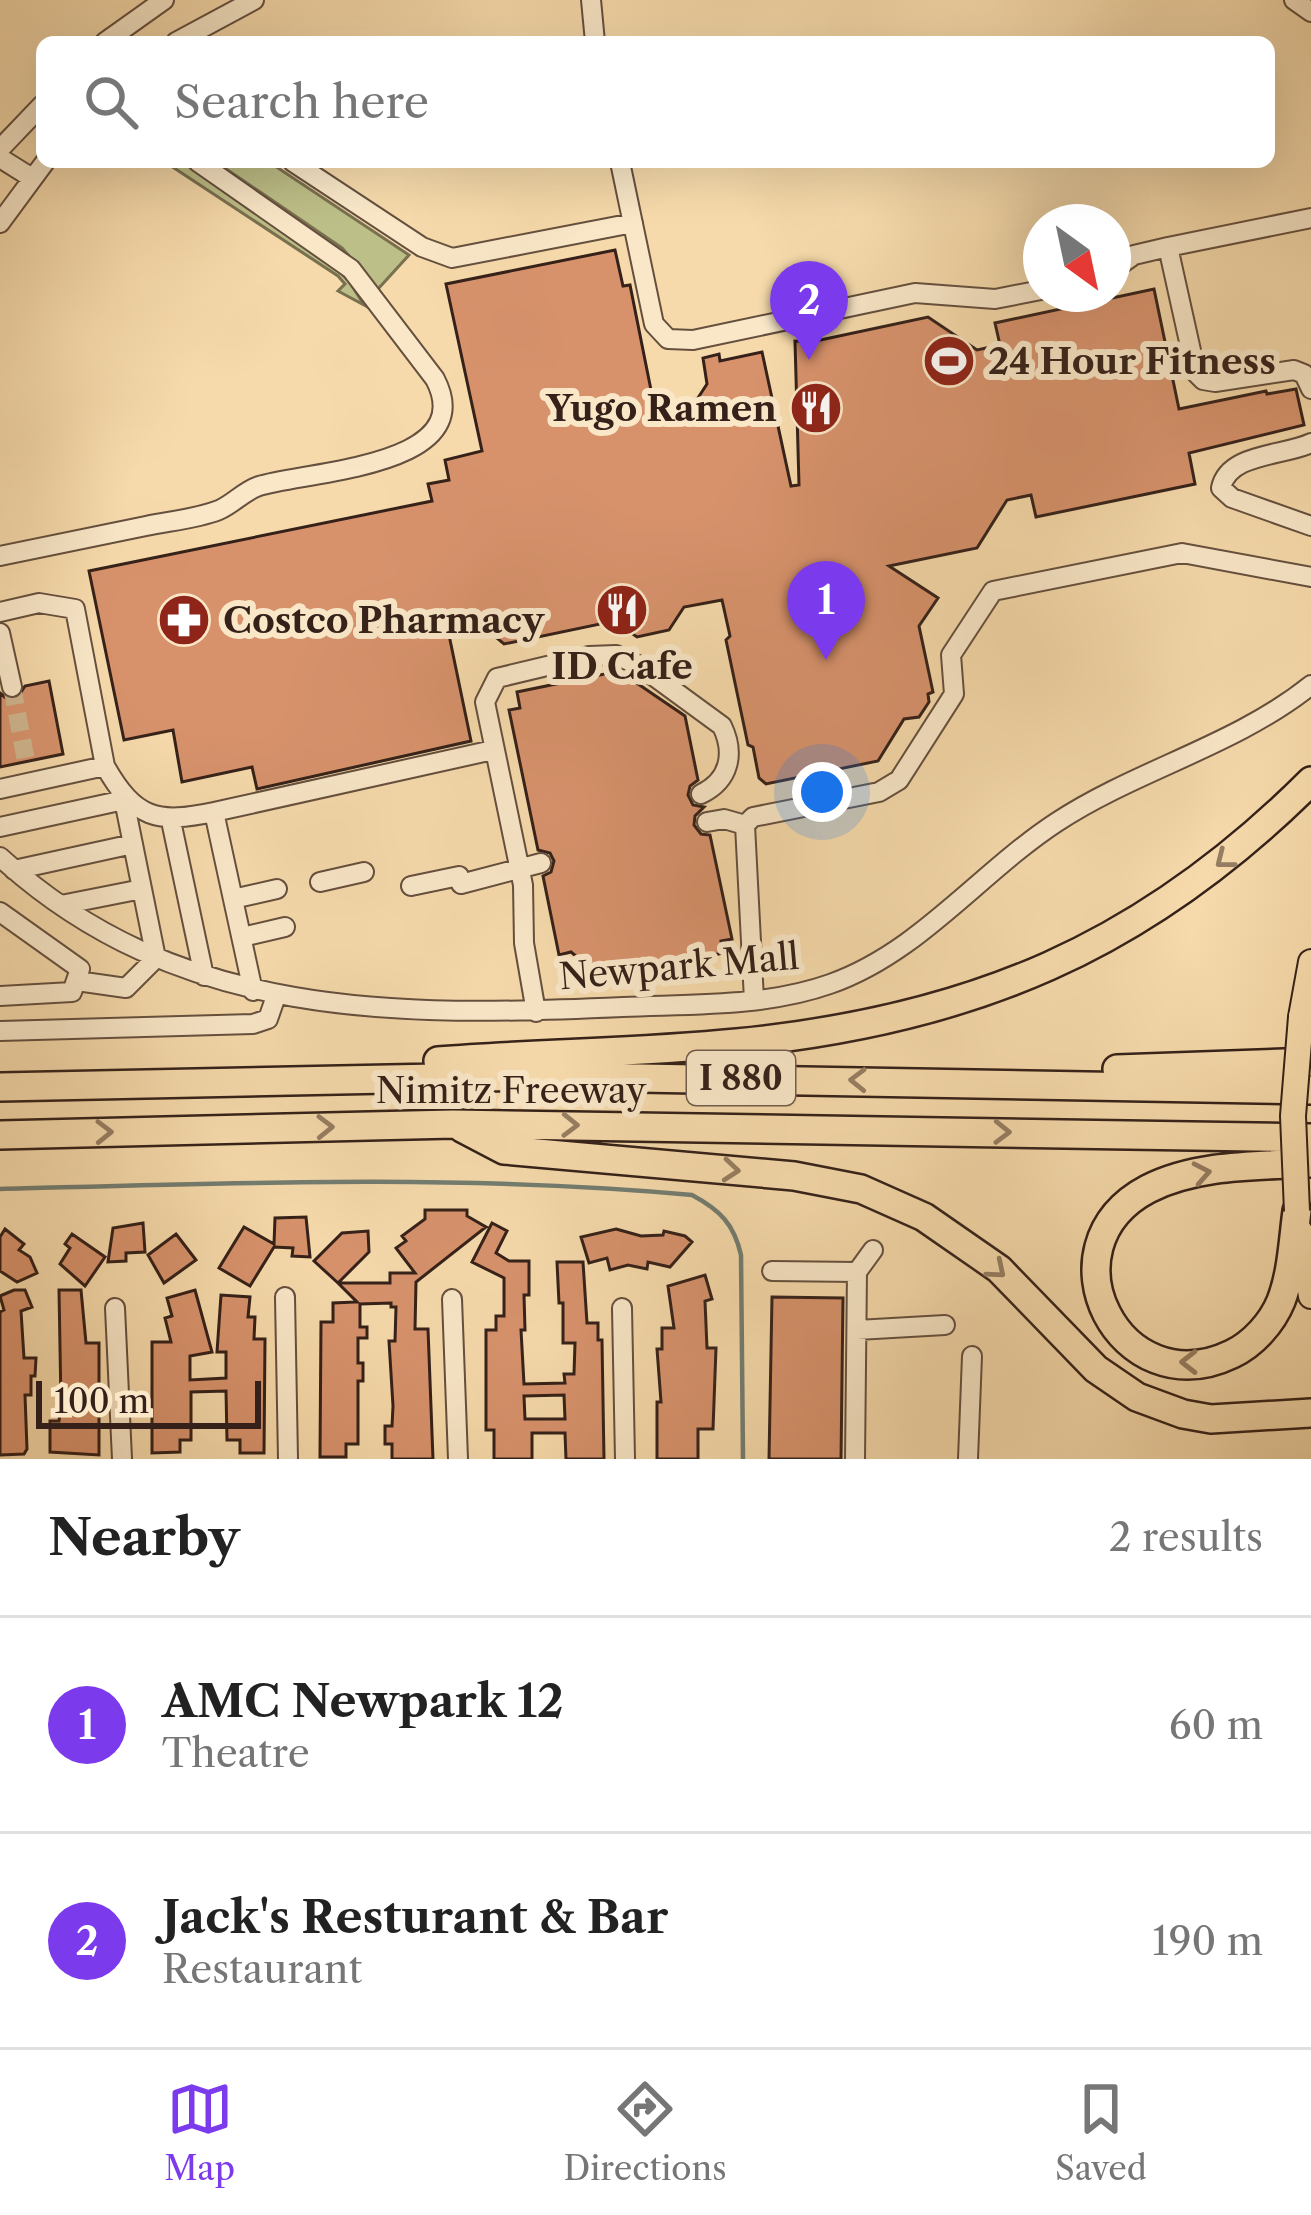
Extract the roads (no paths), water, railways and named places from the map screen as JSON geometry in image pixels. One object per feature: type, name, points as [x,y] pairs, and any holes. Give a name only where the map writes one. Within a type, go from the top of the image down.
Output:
[{"type":"highway","points":[[170,1081],[740,1043],[916,1014],[1024,979],[1128,927],[1230,857],[1311,782]]},
{"type":"highway","points":[[905,1082],[1311,1062]]},
{"type":"highway","name":"Nimitz Freeway","points":[[0,1087],[529,1076],[1311,1090]]},
{"type":"highway","points":[[453,1124],[504,1150],[794,1176],[861,1190],[924,1217],[975,1252],[1040,1309],[1096,1370],[1137,1397],[1171,1411],[1211,1419],[1311,1413]]},
{"type":"highway","name":"Nimitz Freeway","points":[[0,1135],[453,1124],[1311,1138]]},
{"type":"highway","points":[[1298,1210],[1280,1303],[1259,1335],[1241,1350],[1206,1363],[1169,1363],[1129,1345],[1102,1309],[1095,1267],[1099,1246],[1108,1224],[1126,1204],[1146,1190],[1194,1174],[1311,1162]]},
{"type":"main road","points":[[1311,962],[1293,1116],[1298,1210],[1311,1297]]},
{"type":"street","points":[[113,36],[164,0]]},
{"type":"street","points":[[185,36],[229,5],[254,0]]},
{"type":"street","points":[[591,0],[594,36]]},
{"type":"street","points":[[1294,0],[1311,12]]},
{"type":"street","points":[[0,223],[38,170],[0,153],[36,112]]},
{"type":"street","points":[[0,556],[199,515],[218,510],[255,487],[392,459],[429,434],[443,413],[442,393],[435,379],[351,269],[207,168]]},
{"type":"street","points":[[301,168],[422,247],[452,258],[633,224]]},
{"type":"street","points":[[621,168],[655,327],[673,340],[693,340],[916,293],[995,299],[1023,294]]},
{"type":"street","points":[[1131,257],[1311,218]]},
{"type":"street","points":[[1168,247],[1196,373],[1203,380],[1294,370],[1304,374],[1311,388]]},
{"type":"street","points":[[1311,443],[1245,462],[1230,470],[1221,488],[1232,498],[1311,526]]},
{"type":"street","points":[[754,1000],[745,825],[753,817],[879,792],[899,780],[955,694],[951,655],[993,591],[1182,553],[1311,577]]},
{"type":"street","points":[[0,612],[39,603],[75,609],[105,766],[124,800],[156,958],[126,988],[77,981]]},
{"type":"street","points":[[0,633],[12,687]]},
{"type":"street","points":[[536,1012],[524,943],[520,868],[485,702],[497,678],[589,656],[616,655],[640,666],[722,725],[728,739],[728,768],[721,780],[701,794]]},
{"type":"street","name":"Newpark Mall","points":[[7,864],[61,905],[156,958],[276,996],[389,1010],[536,1012],[754,1000],[808,991],[865,969],[911,940],[1055,823],[1122,784],[1263,719],[1311,685]]},
{"type":"street","points":[[0,826],[124,800],[171,821],[493,750]]},
{"type":"street","points":[[26,760],[31,782]]},
{"type":"street","points":[[0,789],[105,766]]},
{"type":"street","points":[[214,812],[254,991]]},
{"type":"street","points":[[707,822],[724,819],[745,825]]},
{"type":"street","points":[[171,821],[204,976]]},
{"type":"street","points":[[7,864],[133,844]]},
{"type":"street","points":[[411,886],[541,863]]},
{"type":"street","points":[[320,882],[364,872]]},
{"type":"street","points":[[61,905],[142,889]]},
{"type":"street","points":[[233,899],[277,889]]},
{"type":"street","points":[[0,912],[80,969],[72,992],[0,996]]},
{"type":"street","points":[[242,937],[285,927]]},
{"type":"street","points":[[0,1030],[254,1024],[272,1013],[276,996]]},
{"type":"street","points":[[856,1459],[857,1272],[874,1250]]},
{"type":"street","points":[[772,1271],[857,1272]]},
{"type":"street","points":[[285,1297],[288,1459]]},
{"type":"street","points":[[452,1299],[458,1459]]},
{"type":"street","points":[[115,1308],[122,1459]]},
{"type":"street","points":[[622,1308],[625,1459]]},
{"type":"street","points":[[857,1330],[945,1325]]},
{"type":"street","points":[[968,1459],[972,1356]]},
{"type":"waterway","points":[[0,1189],[433,1182],[692,1195],[724,1219],[741,1255],[743,1459]]},
{"type":"tunnel","points":[[12,687],[26,761]]},
{"type":"place","name":"Jack's Resturant & Bar","points":[[809,360]]},
{"type":"place","name":"24 Hour Fitness","points":[[949,361]]},
{"type":"place","name":"Yugo Ramen","points":[[816,408]]},
{"type":"place","name":"ID Cafe","points":[[622,610]]},
{"type":"place","name":"Costco Pharmacy","points":[[184,620]]},
{"type":"place","name":"AMC Newpark 12","points":[[826,660]]}]
